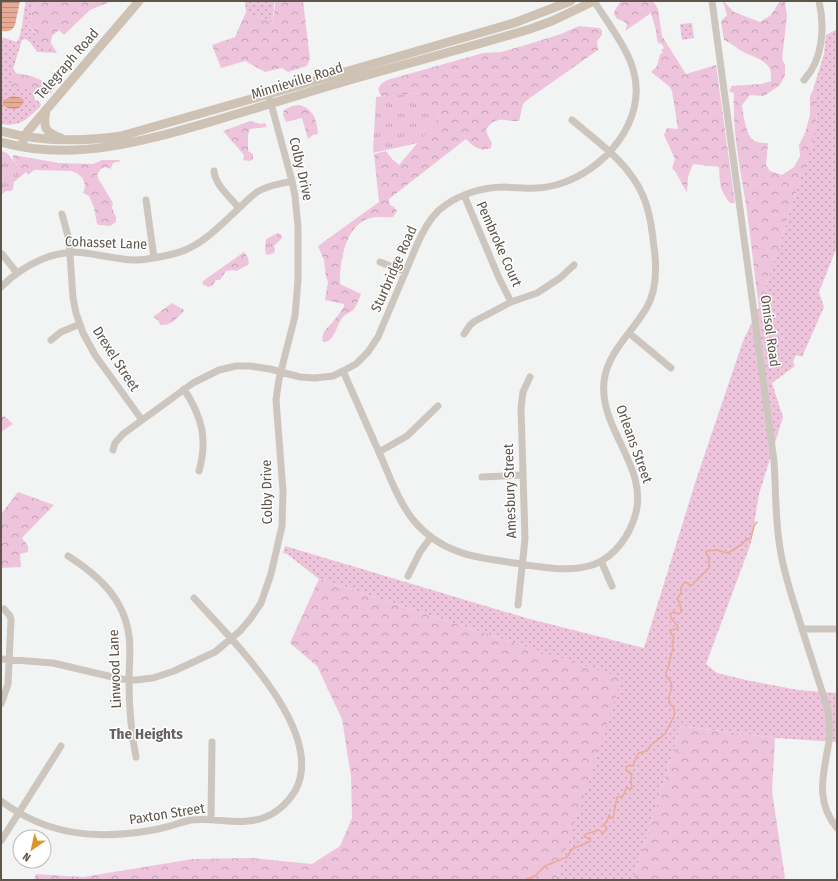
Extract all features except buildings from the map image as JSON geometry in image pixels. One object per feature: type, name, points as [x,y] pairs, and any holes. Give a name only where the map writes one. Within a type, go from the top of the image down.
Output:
[{"type":"main road","name":"Telegraph Road","points":[[24,137],[139,1]]},
{"type":"main road","name":"Minnieville Road","points":[[1,142],[23,148],[75,151],[94,150],[132,143],[178,131],[270,99],[514,23],[571,1]]},
{"type":"main road","name":"Minnieville Road","points":[[1,131],[24,137],[69,141],[96,140],[127,134],[270,99],[530,29],[552,21],[594,1]]},
{"type":"main road","points":[[47,109],[44,122],[47,130],[53,135],[69,141]]},
{"type":"main road","points":[[1,137],[15,140],[24,137],[23,148]]},
{"type":"street","name":"Sturbridge Road","points":[[113,450],[115,444],[123,434],[202,377],[219,370],[230,367],[250,366],[300,377],[315,378],[332,376],[343,371],[363,358],[374,344],[422,235],[437,212],[453,200],[482,189],[529,189],[558,185],[578,176],[594,166],[609,152],[620,138],[632,117],[636,100],[636,79],[630,60],[594,1]]},
{"type":"street","name":"Omisol Road","points":[[712,1],[774,461],[779,546],[786,579],[828,710],[829,735],[823,770],[822,792],[826,808],[837,828]]},
{"type":"street","points":[[804,80],[813,69],[819,51],[822,25],[819,1]]},
{"type":"street","name":"Colby Drive","points":[[5,659],[53,663],[129,680],[152,678],[174,671],[215,652],[246,624],[263,599],[271,574],[283,516],[283,496],[276,400],[281,372],[292,332],[297,299],[298,227],[296,203],[292,181],[270,99]]},
{"type":"street","name":"Orleans Street","points":[[343,371],[408,513],[422,529],[444,546],[467,555],[546,567],[576,568],[593,565],[601,561],[615,550],[628,533],[638,504],[637,485],[632,468],[610,421],[605,402],[604,388],[606,371],[610,362],[646,310],[653,292],[655,281],[655,252],[650,219],[643,196],[632,177],[609,152],[572,120]]},
{"type":"street","points":[[214,171],[218,184],[239,208]]},
{"type":"street","name":"Cohasset Lane","points":[[1,288],[17,274],[43,259],[59,254],[86,253],[141,260],[181,252],[197,244],[219,227],[261,190],[292,181]]},
{"type":"street","name":"Pembroke Court","points":[[464,195],[499,278],[511,302]]},
{"type":"street","points":[[146,200],[154,258]]},
{"type":"street","name":"Drexel Street","points":[[62,214],[68,234],[73,298],[80,324],[95,355],[142,420]]},
{"type":"street","points":[[2,254],[17,274]]},
{"type":"street","points":[[380,262],[405,272]]},
{"type":"street","name":"Pembroke Court","points":[[464,334],[470,325],[475,321],[511,302],[536,293],[548,286],[574,266]]},
{"type":"street","points":[[51,340],[61,332],[80,324]]},
{"type":"street","points":[[629,334],[671,368]]},
{"type":"street","name":"Amesbury Street","points":[[518,605],[525,538],[521,408],[523,392],[530,377]]},
{"type":"street","points":[[184,389],[197,412],[203,434],[203,453],[199,471]]},
{"type":"street","points":[[379,452],[407,436],[438,406]]},
{"type":"street","points":[[482,477],[523,475]]},
{"type":"street","points":[[408,576],[420,552],[431,537]]},
{"type":"street","name":"Linwood Lane","points":[[68,556],[101,580],[110,590],[122,609],[127,624],[129,637],[130,721],[136,757]]},
{"type":"street","points":[[601,561],[612,586]]},
{"type":"street","name":"Paxton Street","points":[[1,801],[18,813],[37,823],[60,830],[98,834],[134,833],[155,830],[191,820],[211,819],[239,822],[251,821],[272,814],[280,809],[291,797],[296,788],[301,771],[300,749],[295,732],[283,707],[267,682],[194,598]]},
{"type":"street","points":[[1,704],[8,684],[5,659],[11,620],[10,616],[4,609]]},
{"type":"street","points":[[802,629],[837,629]]},
{"type":"street","points":[[211,819],[212,742]]},
{"type":"street","points":[[1,841],[62,746]]},
{"type":"green space","points":[[26,1],[35,1],[29,26],[47,49],[51,43],[57,53],[37,52],[30,42],[25,39],[22,40],[13,69],[23,87],[36,91],[52,92],[45,96],[35,94],[34,99],[41,104],[40,107],[23,121],[8,125],[1,124],[1,37],[17,42],[21,32]]},
{"type":"green space","points":[[35,1],[112,1],[90,10],[64,35],[59,30],[52,36],[51,43],[47,50],[34,41],[35,32],[29,26]]},
{"type":"green space","points":[[245,1],[274,1],[273,23],[246,12]]},
{"type":"green space","points":[[274,1],[303,1],[310,59],[307,66],[288,72],[282,68],[265,72],[245,61],[221,68],[212,45],[235,37],[246,12],[273,23]]},
{"type":"green space","points":[[621,1],[653,1],[658,9],[662,36],[686,74],[716,65],[735,203],[730,203],[722,190],[719,167],[693,164],[688,177],[687,192],[672,168],[675,159],[664,135],[667,128],[678,129],[672,91],[670,87],[651,72],[657,66],[660,54],[663,53],[661,50],[664,48],[657,40],[651,13],[625,31],[627,25],[625,22],[617,19],[614,14]]},
{"type":"green space","points":[[723,1],[734,12],[760,22],[771,15],[780,1],[785,1],[787,16],[782,59],[785,65],[785,75],[780,85],[764,96],[750,95],[742,105],[749,135],[757,142],[768,143],[766,165],[770,171],[782,175],[794,167],[800,156],[799,145],[805,133],[810,115],[810,96],[813,90],[816,92],[816,119],[811,147],[759,307],[748,218],[735,135],[734,93],[729,91],[732,86],[761,84],[771,81],[771,72],[764,62],[724,40],[721,21],[727,15]]},
{"type":"green space","points":[[692,23],[694,38],[682,40],[680,24]]},
{"type":"green space","points":[[579,26],[599,28],[602,30],[602,35],[597,41],[598,50],[527,100],[523,104],[519,121],[497,120],[493,122],[486,130],[492,143],[491,148],[477,148],[466,139],[389,199],[390,205],[397,211],[393,217],[371,218],[362,221],[355,227],[350,235],[343,255],[340,284],[361,294],[354,309],[341,319],[333,336],[327,341],[323,342],[322,336],[324,331],[344,307],[344,304],[325,300],[328,282],[324,260],[318,246],[379,202],[374,154],[386,151],[399,165],[440,116],[417,93],[382,97],[379,92],[380,85],[387,80],[483,53],[501,52],[529,44],[561,34]]},
{"type":"green space","points":[[837,29],[837,247],[819,292],[824,307],[802,357],[796,355],[793,362],[795,366],[772,383],[783,417],[759,494],[751,543],[706,664],[717,673],[746,680],[798,690],[837,693],[837,742],[775,738],[681,726],[633,880],[556,880],[621,678],[319,579],[287,554],[283,553],[285,546],[526,618],[644,648],[696,480],[743,341],[759,307],[811,146],[817,116],[816,92],[813,90],[824,54],[826,35]]},
{"type":"green space","points":[[15,73],[31,76],[56,86],[52,92],[11,87]]},
{"type":"green space","points":[[417,93],[429,103],[440,116],[418,143],[373,153],[376,97]]},
{"type":"green space","points":[[299,105],[308,109],[316,120],[318,134],[313,135],[308,139],[302,118],[286,122],[283,115],[284,110],[292,106]]},
{"type":"green space","points":[[250,121],[261,124],[265,123],[267,127],[250,129],[248,135],[248,151],[253,154],[253,159],[250,161],[243,160],[244,155],[223,131]]},
{"type":"green space","points":[[1,151],[7,153],[23,172],[1,191]]},
{"type":"green space","points":[[13,155],[59,163],[93,164],[102,160],[120,160],[119,162],[113,163],[111,169],[106,167],[101,169],[97,175],[113,203],[112,208],[116,217],[116,222],[110,226],[97,224],[94,208],[89,196],[83,193],[85,185],[83,179],[72,171],[34,170],[28,175],[26,172],[14,182],[13,189],[11,191],[6,191],[1,195],[1,191],[22,172],[13,159]]},
{"type":"green space","points":[[278,233],[282,238],[274,246],[274,253],[266,255],[266,239]]},
{"type":"green space","points":[[244,252],[249,263],[248,265],[236,271],[226,271],[220,280],[216,280],[212,286],[208,287],[202,284],[203,281]]},
{"type":"green space","points":[[172,303],[184,310],[183,312],[170,323],[160,325],[158,320],[153,317]]},
{"type":"green space","points":[[4,416],[13,424],[1,432],[1,418]]},
{"type":"green space","points":[[18,492],[54,505],[22,538],[28,546],[28,552],[20,554],[21,567],[1,568],[1,514]]},
{"type":"green space","points":[[319,579],[622,678],[556,880],[34,880],[36,874],[83,877],[193,859],[252,858],[312,864],[340,846],[352,818],[351,777],[342,719],[317,666],[290,643]]},
{"type":"green space","points":[[681,726],[775,738],[772,791],[785,878],[783,880],[633,880]]},
{"type":"shaded area","points":[[1,1],[20,1],[15,25],[13,29],[8,31],[1,31]]},
{"type":"shaded area","points":[[13,96],[22,98],[24,101],[20,107],[12,109],[3,105],[3,100]]},
{"type":"waterway","points":[[524,880],[535,876],[545,866],[567,857],[572,849],[589,842],[591,840],[584,836],[586,834],[599,830],[603,833],[607,829],[604,824],[607,822],[609,815],[613,818],[617,797],[623,796],[627,787],[629,789],[632,788],[632,774],[627,771],[626,767],[629,765],[633,766],[637,755],[647,751],[651,745],[665,734],[674,716],[675,712],[669,703],[669,696],[672,687],[671,682],[666,676],[666,672],[673,648],[672,642],[674,638],[670,632],[678,627],[671,619],[670,615],[673,612],[678,614],[681,612],[680,603],[677,599],[681,593],[681,587],[685,582],[692,585],[709,568],[707,551],[716,550],[728,553],[751,538],[754,526],[757,522]]},
{"type":"district","name":"The Heights","points":[[146,734]]}]
